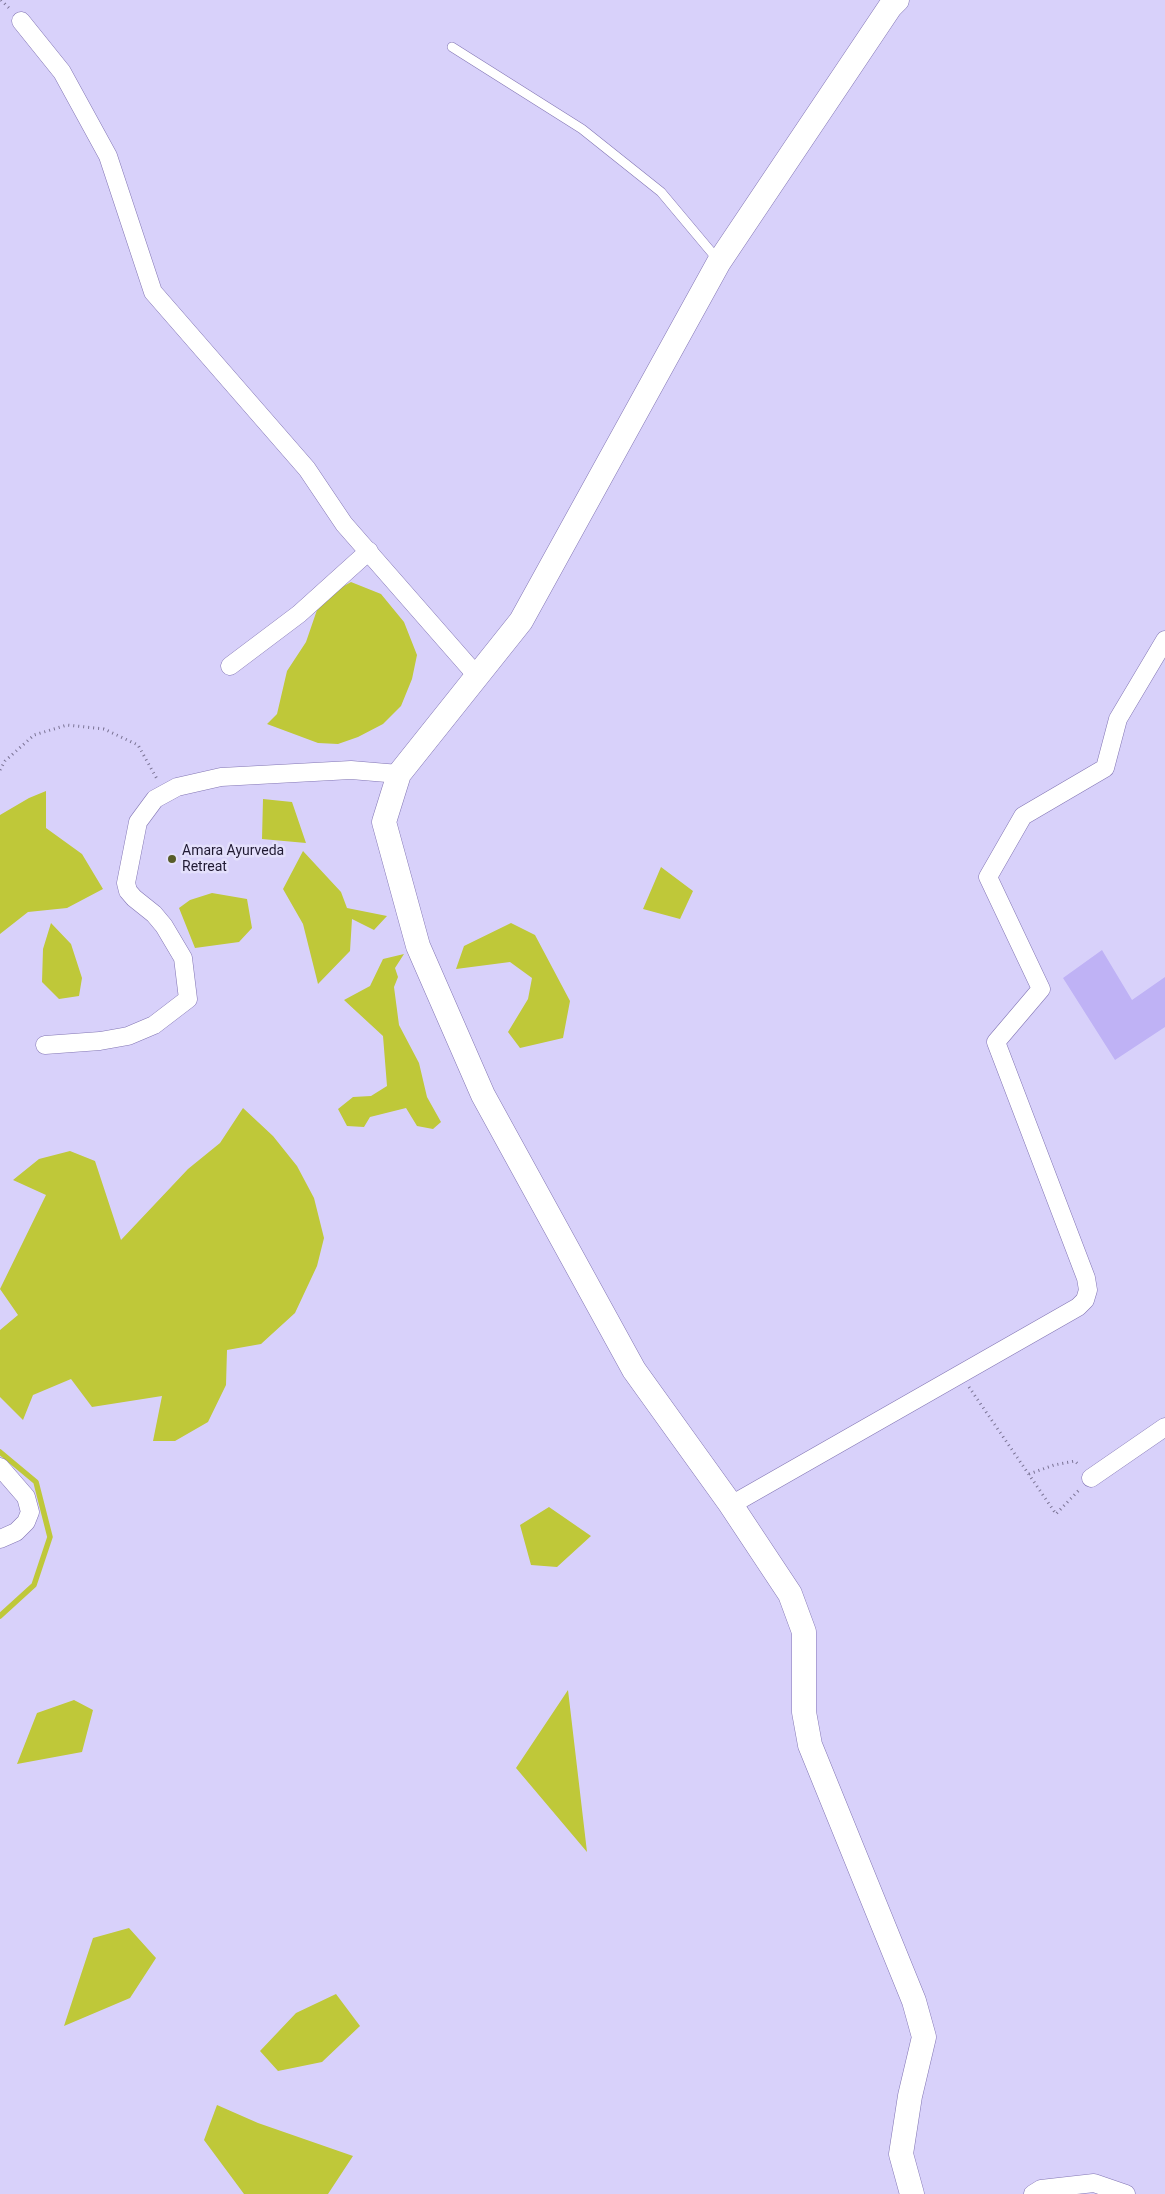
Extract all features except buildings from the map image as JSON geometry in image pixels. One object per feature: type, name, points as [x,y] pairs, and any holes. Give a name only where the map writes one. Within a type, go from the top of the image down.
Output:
[{"type":"street","points":[[897,0],[890,6],[719,262],[521,621],[399,774],[384,822],[418,946],[483,1095],[634,1370],[731,1505],[790,1594],[804,1632],[804,1712],[810,1745],[914,2001],[924,2037],[910,2096],[901,2154],[912,2194]]},
{"type":"street","points":[[21,21],[62,72],[108,156],[153,292],[307,469],[344,524],[477,676]]},
{"type":"street","points":[[230,666],[298,614],[369,551]]},
{"type":"street","points":[[731,1505],[1078,1307],[1085,1300],[1088,1290],[1086,1278],[996,1042],[1042,989],[988,877],[1022,816],[1105,768],[1118,719],[1165,640]]},
{"type":"street","points":[[45,1045],[100,1041],[128,1036],[154,1025],[188,999],[182,958],[164,926],[154,914],[134,898],[128,891],[126,883],[138,822],[155,799],[164,792],[177,787],[221,778],[351,770],[399,774]]},
{"type":"street","points":[[1091,1478],[1165,1427]]},
{"type":"street","points":[[0,1467],[26,1497],[30,1512],[26,1522],[16,1532],[0,1539]]},
{"type":"street","points":[[1033,2194],[1041,2189],[1094,2183],[1126,2194]]},
{"type":"lane","points":[[452,47],[582,128],[661,192],[719,262]]},
{"type":"path","points":[[0,770],[6,761],[34,735],[67,725],[104,729],[138,745],[164,792]]},
{"type":"path","points":[[960,1374],[1056,1514],[1091,1478],[1074,1461],[1054,1464],[1029,1474]]},
{"type":"shaded area","points":[[351,582],[381,594],[404,622],[417,655],[412,679],[401,706],[383,724],[358,737],[338,744],[318,743],[267,724],[277,714],[287,671],[306,642],[318,607],[335,591]]},
{"type":"shaded area","points":[[46,791],[46,828],[82,854],[103,889],[67,908],[28,912],[0,934],[0,815],[29,798]]},
{"type":"shaded area","points":[[263,799],[292,802],[306,843],[262,839]]},
{"type":"shaded area","points":[[303,851],[341,892],[347,908],[387,916],[374,930],[352,919],[350,951],[318,984],[303,924],[283,889]]},
{"type":"shaded area","points":[[661,867],[693,891],[680,919],[643,909]]},
{"type":"shaded area","points":[[212,893],[247,899],[252,928],[239,942],[195,948],[179,908],[190,900]]},
{"type":"shaded area","points":[[51,923],[71,944],[82,978],[79,996],[59,999],[42,982],[43,949]]},
{"type":"shaded area","points":[[511,923],[535,935],[570,1001],[563,1038],[520,1048],[508,1032],[528,999],[532,978],[510,962],[456,969],[464,946]]},
{"type":"shaded area","points":[[404,954],[395,968],[398,977],[394,987],[399,1025],[419,1063],[427,1097],[441,1122],[433,1129],[417,1126],[406,1108],[370,1117],[364,1127],[347,1126],[338,1109],[353,1097],[371,1096],[387,1086],[383,1036],[344,1000],[370,986],[383,959]]},
{"type":"shaded area","points":[[243,1108],[273,1136],[297,1166],[314,1198],[324,1238],[317,1266],[295,1313],[261,1344],[227,1350],[226,1385],[208,1422],[175,1441],[153,1441],[162,1396],[92,1407],[71,1379],[33,1395],[23,1420],[0,1397],[0,1330],[18,1315],[0,1289],[46,1195],[13,1180],[39,1159],[70,1151],[95,1161],[121,1240],[188,1169],[220,1143]]},
{"type":"shaded area","points":[[549,1507],[591,1536],[557,1567],[531,1565],[520,1525]]},
{"type":"shaded area","points":[[568,1690],[587,1852],[516,1768]]},
{"type":"shaded area","points":[[74,1700],[93,1710],[82,1752],[17,1764],[37,1713]]},
{"type":"shaded area","points":[[129,1928],[156,1958],[130,1998],[64,2026],[93,1938]]},
{"type":"shaded area","points":[[336,1994],[360,2026],[322,2062],[278,2071],[260,2051],[296,2013]]},
{"type":"shaded area","points":[[217,2105],[258,2123],[353,2156],[328,2194],[244,2194],[204,2140]]},
{"type":"waterway","points":[[0,1452],[36,1482],[50,1537],[34,1585],[0,1616]]},
{"type":"place","name":"Amara Ayurveda Retreat","points":[[172,859]]}]
